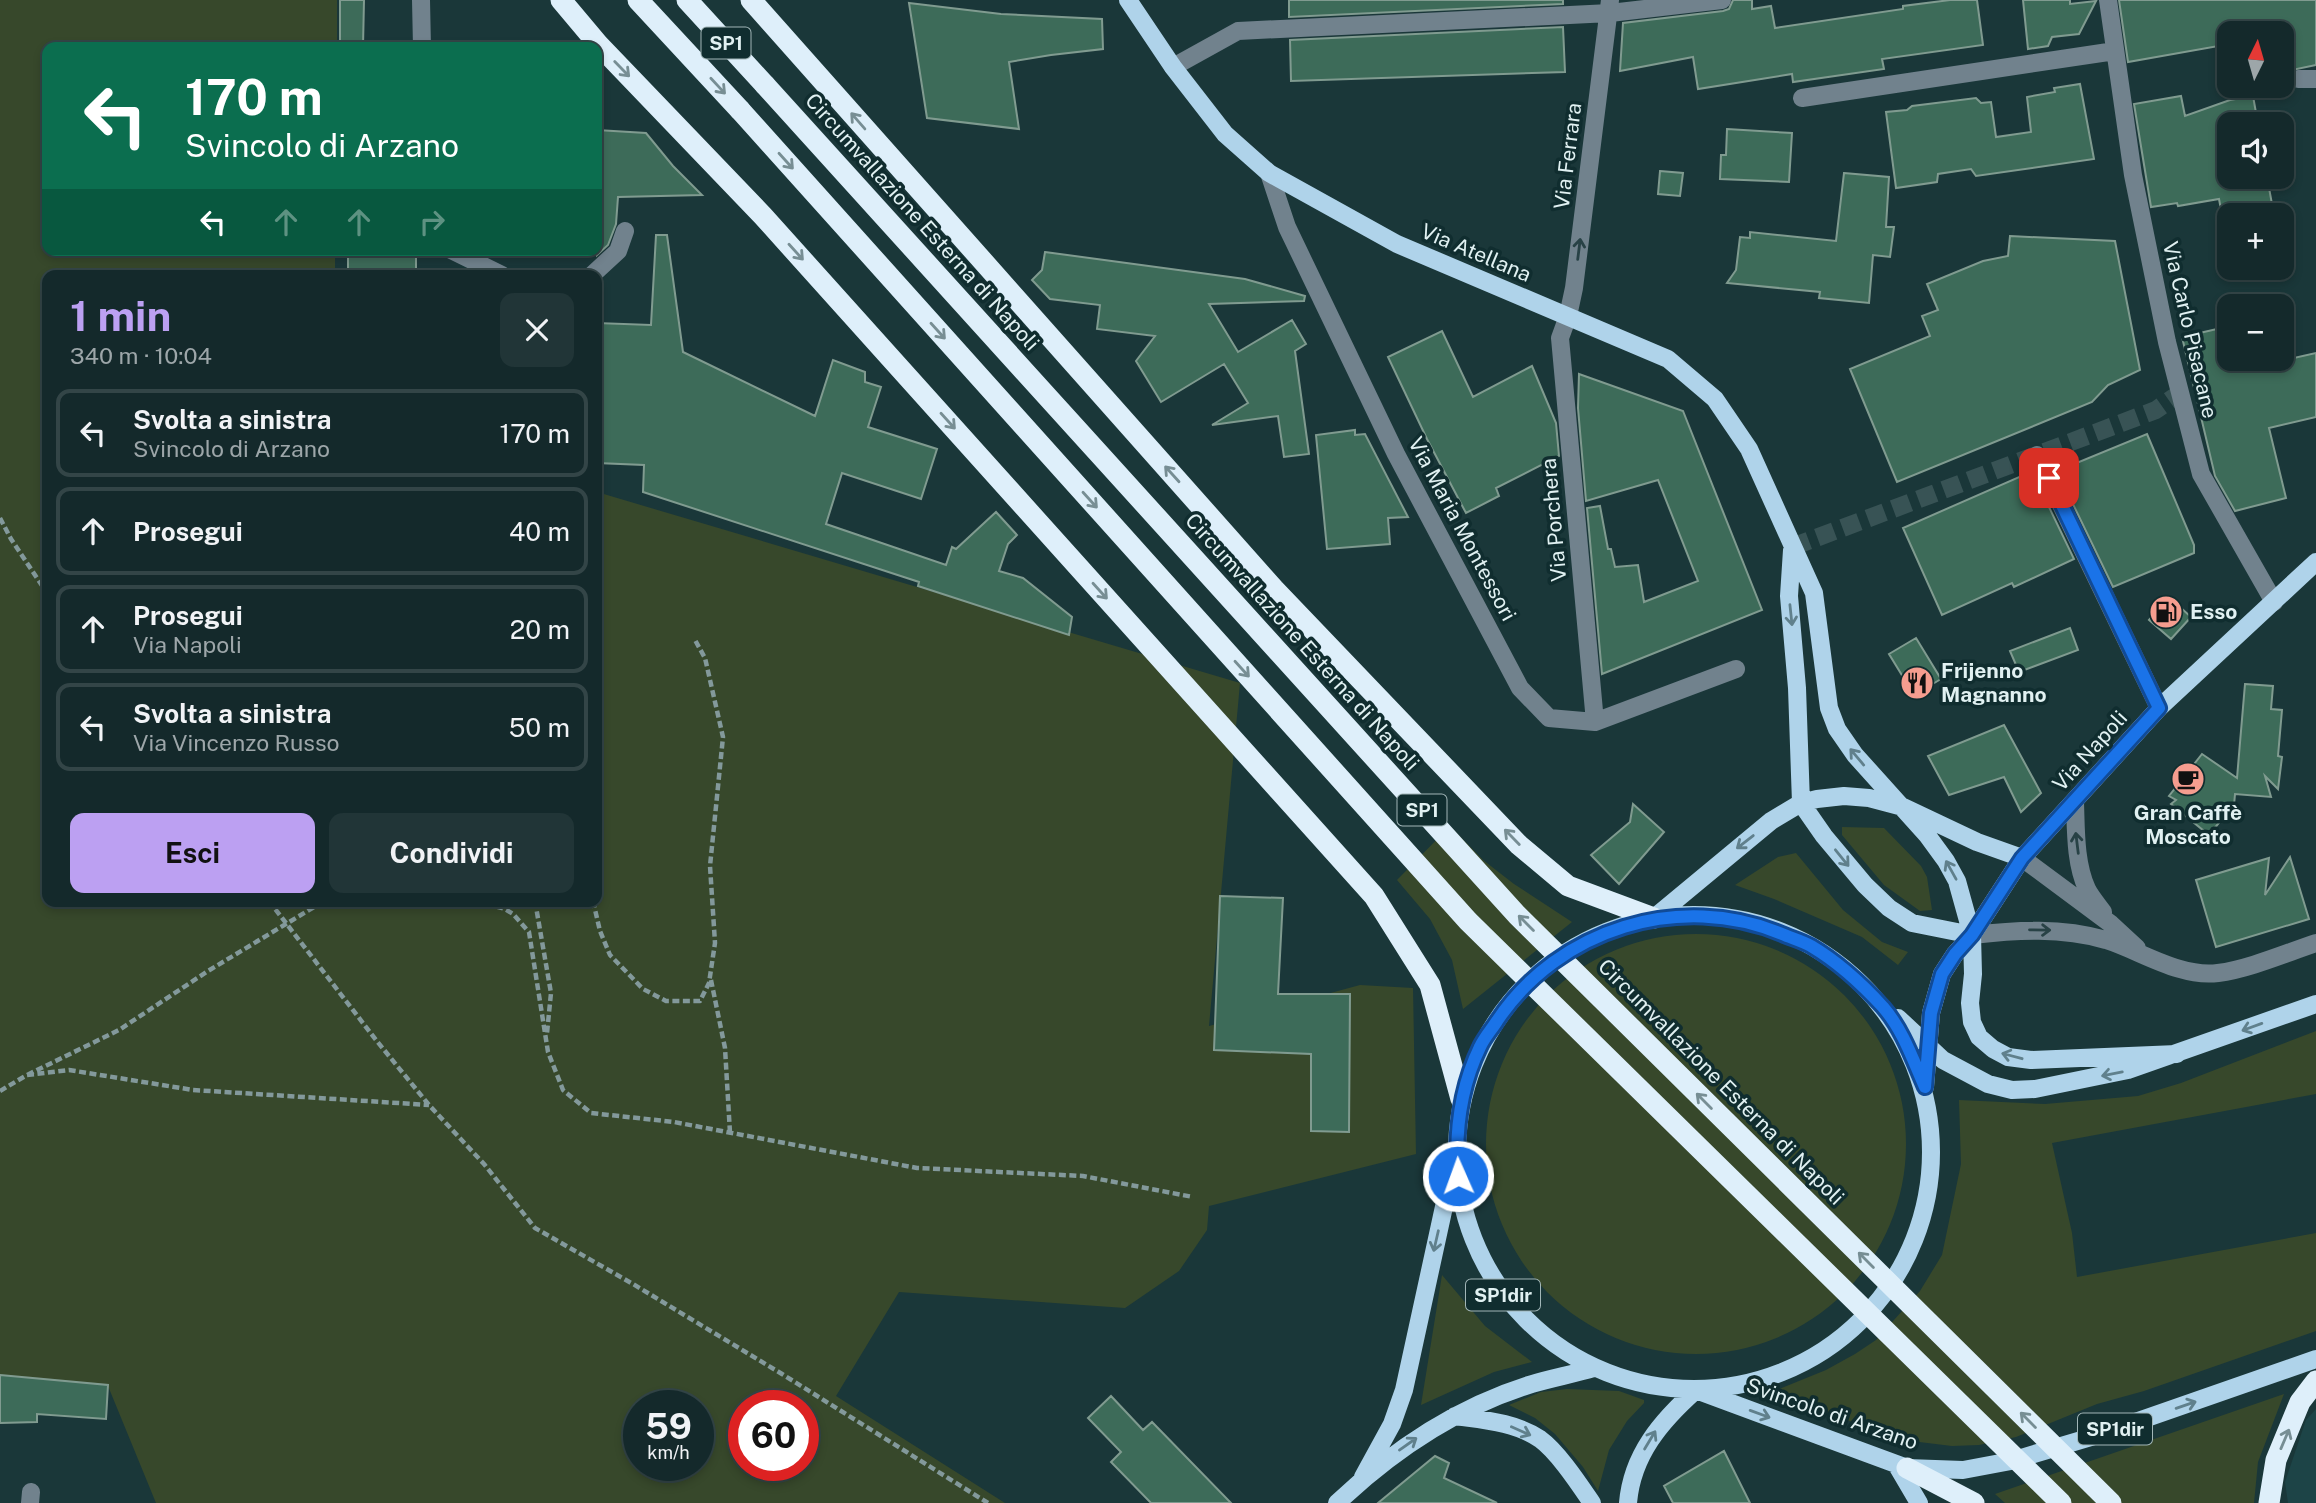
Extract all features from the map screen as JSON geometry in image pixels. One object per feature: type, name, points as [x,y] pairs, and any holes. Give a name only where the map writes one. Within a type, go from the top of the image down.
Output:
[{"type":"highway","points":[[561,0],[596,42]]},
{"type":"highway","name":"SP1","points":[[638,0],[740,110],[1468,921],[2061,1503]]},
{"type":"highway","name":"Circumvallazione Esterna di Napoli","points":[[687,0],[1517,915],[2111,1503]]},
{"type":"highway","points":[[751,0],[1275,589],[1519,845],[1568,886],[1654,918]]},
{"type":"highway","points":[[602,48],[763,216],[1374,896],[1430,985],[1461,1099]]},
{"type":"highway","points":[[2269,1503],[2276,1460],[2300,1402],[2316,1381]]},
{"type":"highway","points":[[1901,1466],[1974,1503]]},
{"type":"main road","name":"Via Atellana","points":[[1128,0],[1173,67],[1225,134],[1269,173],[1397,244],[1668,359],[1715,399],[1749,449],[1814,593],[1829,708],[1837,729],[1855,755],[1927,835],[1952,871],[1963,898],[1972,935],[1973,974],[1970,1003],[1972,1022],[1979,1037],[2008,1057],[2031,1060],[2177,1054]]},
{"type":"main road","name":"Via Atellana","points":[[1792,547],[1789,596],[1797,688],[1801,803],[1844,796],[1869,798],[1903,807],[1977,842],[2022,858]]},
{"type":"main road","name":"Via Napoli","points":[[1972,935],[2022,858],[2159,708],[2316,562]]},
{"type":"main road","points":[[1654,918],[1732,851],[1771,821],[1801,803],[1824,836],[1865,885],[1889,908],[1912,923],[1972,935]]},
{"type":"main road","name":"SP1dir","points":[[1853,977],[1885,1009],[1903,1036],[1925,1087],[1932,1141],[1923,1214],[1905,1262],[1876,1305],[1839,1340],[1796,1367],[1747,1384],[1696,1390],[1594,1368],[1545,1338],[1504,1296],[1474,1245],[1460,1201],[1457,1150],[1461,1099],[1480,1046],[1511,1000],[1552,962],[1600,934],[1654,918],[1708,916],[1760,925],[1810,945],[1853,977],[1943,1060],[1989,1084],[2012,1090],[2035,1089],[2128,1070],[2316,1003]]},
{"type":"main road","points":[[1925,1087],[1931,1013],[1942,974],[1972,935]]},
{"type":"main road","points":[[1363,1477],[1392,1424],[1405,1390],[1457,1150]]},
{"type":"main road","name":"Svincolo di Arzano","points":[[1696,1390],[1901,1466],[1963,1470],[2011,1461],[2098,1435],[2316,1359]]},
{"type":"main road","points":[[1336,1503],[1363,1477],[1411,1441],[1474,1406],[1531,1384],[1594,1368]]},
{"type":"main road","points":[[1628,1503],[1634,1468],[1652,1436],[1668,1414],[1696,1390]]},
{"type":"main road","points":[[1455,1416],[1502,1423],[1540,1439],[1573,1476],[1592,1503]]},
{"type":"main road","points":[[1901,1466],[1919,1503]]},
{"type":"street","points":[[421,0],[422,42]]},
{"type":"street","points":[[1173,67],[1238,31],[1722,0]]},
{"type":"street","name":"Via Carlo Pisacane","points":[[2108,0],[2133,175],[2167,342],[2200,474],[2274,601]]},
{"type":"street","name":"Via Ferrara","points":[[1568,316],[1574,288],[1610,7]]},
{"type":"street","points":[[1802,98],[2115,51]]},
{"type":"street","name":"Via Maria Montessori","points":[[1269,173],[1287,227],[1396,454],[1520,688],[1549,718],[1595,722],[1736,669]]},
{"type":"street","points":[[597,270],[618,251],[625,231]]},
{"type":"street","points":[[463,256],[492,270]]},
{"type":"street","name":"Via Porchera","points":[[1568,316],[1560,338],[1595,722]]},
{"type":"street","points":[[2037,455],[2159,708]]},
{"type":"street","points":[[2075,802],[2076,840],[2087,889],[2111,924]]},
{"type":"street","points":[[2022,858],[2111,924],[2142,953]]},
{"type":"street","points":[[1972,935],[2016,930],[2054,930],[2105,940],[2172,966],[2196,972],[2218,973],[2316,943]]},
{"type":"path","points":[[0,518],[42,586]]},
{"type":"path","points":[[594,907],[610,955],[643,989],[666,1001],[700,1001],[709,984],[715,943],[710,866],[723,737],[705,658],[695,640]]},
{"type":"path","points":[[273,907],[320,970],[429,1105],[484,1164],[535,1228],[770,1367],[988,1503]]},
{"type":"path","points":[[0,1091],[119,1030],[313,907]]},
{"type":"path","points":[[498,907],[513,914],[529,932],[548,1052],[563,1090],[591,1112],[674,1122],[917,1168],[1083,1176],[1193,1197]]},
{"type":"path","points":[[536,907],[551,993],[546,1041]]},
{"type":"path","points":[[710,975],[725,1048],[730,1133]]},
{"type":"path","points":[[27,1075],[69,1070],[193,1090],[429,1105]]},
{"type":"shaded area","points":[[2316,1409],[2316,1503],[2288,1503],[2285,1482],[2306,1420]]},
{"type":"green space","points":[[0,0],[337,0],[337,42],[42,42],[42,256],[335,256],[335,270],[42,270],[42,907],[602,907],[602,493],[1240,683],[1209,1026],[1360,985],[1413,988],[1416,1154],[1209,1206],[1207,1230],[1179,1271],[1125,1308],[899,1292],[836,1396],[1005,1503],[156,1503],[108,1386],[0,1376]]},
{"type":"green space","points":[[1450,826],[1483,860],[1572,922],[1463,1009],[1452,960],[1430,919],[1397,880]]},
{"type":"green space","points":[[1842,827],[1884,828],[1921,866],[1927,877],[1932,910],[1920,911],[1884,885],[1842,835]]},
{"type":"green space","points":[[1796,853],[1843,910],[1882,942],[1908,952],[1898,965],[1862,937],[1735,885],[1778,857]]},
{"type":"green space","points":[[1696,934],[1737,938],[1776,950],[1812,970],[1844,996],[1870,1028],[1890,1064],[1902,1103],[1906,1144],[1902,1185],[1890,1224],[1870,1260],[1844,1292],[1812,1318],[1776,1338],[1737,1350],[1696,1354],[1655,1350],[1616,1338],[1580,1318],[1548,1292],[1522,1260],[1502,1224],[1490,1185],[1486,1144],[1490,1103],[1502,1064],[1522,1028],[1548,996],[1580,970],[1616,950],[1655,938]]},
{"type":"green space","points":[[2316,1031],[2316,1094],[2052,1143],[2072,1233],[2077,1277],[2316,1233],[2316,1331],[2144,1391],[2097,1404],[2016,1437],[1979,1445],[1952,1446],[1903,1440],[1802,1404],[1777,1390],[1826,1370],[1876,1340],[1920,1291],[1942,1255],[1961,1164],[1959,1100],[2045,1104],[2138,1096],[2181,1083]]},
{"type":"green space","points":[[1442,1275],[1485,1326],[1532,1362],[1494,1372],[1421,1405]]},
{"type":"green space","points":[[1567,1389],[1619,1391],[1644,1400],[1609,1450],[1598,1491],[1583,1467],[1555,1434],[1535,1418],[1509,1405],[1541,1392]]},
{"type":"green space","points":[[2284,1394],[2258,1462],[2254,1503],[2005,1503],[1995,1494]]},
{"type":"building","points":[[340,0],[364,0],[363,42],[340,42]]},
{"type":"building","points":[[1289,0],[1563,0],[1563,4],[1289,17]]},
{"type":"building","points":[[1733,0],[1752,0],[1752,9],[1771,6],[1775,28],[1903,9],[1903,6],[1950,0],[1977,0],[1983,45],[1882,59],[1884,69],[1793,82],[1792,74],[1698,89],[1693,57],[1620,71],[1623,23],[1723,11],[1729,9]]},
{"type":"building","points":[[2023,0],[2070,0],[2070,4],[2096,1],[2079,34],[2052,37],[2048,46],[2028,49]]},
{"type":"building","points":[[2119,0],[2316,0],[2316,65],[2294,70],[2294,21],[2217,21],[2217,46],[2128,62]]},
{"type":"building","points":[[909,3],[1001,14],[1102,19],[1103,49],[1009,62],[1019,129],[927,118]]},
{"type":"building","points":[[1563,27],[1565,72],[1291,81],[1290,40]]},
{"type":"building","points":[[2080,84],[2094,159],[1976,176],[1971,169],[1938,174],[1937,182],[1896,188],[1886,112],[1976,98],[1981,103],[1991,102],[1996,137],[2031,132],[2027,97],[2055,92],[2054,88]]},
{"type":"building","points":[[2181,96],[2185,116],[2230,100],[2253,98],[2256,112],[2217,112],[2217,189],[2269,189],[2272,203],[2220,203],[2219,199],[2178,206],[2177,203],[2151,207],[2134,104]]},
{"type":"building","points":[[1727,129],[1792,133],[1789,182],[1720,179],[1721,155],[1726,155]]},
{"type":"building","points":[[602,130],[646,133],[702,195],[618,197],[616,224],[608,245],[602,250]]},
{"type":"building","points":[[1660,171],[1683,173],[1680,196],[1658,194]]},
{"type":"building","points":[[1844,173],[1889,177],[1886,227],[1894,227],[1890,257],[1873,255],[1869,303],[1819,298],[1820,292],[1727,283],[1736,270],[1740,237],[1750,238],[1750,232],[1836,241]]},
{"type":"building","points":[[656,235],[667,235],[683,352],[815,416],[833,360],[865,372],[865,382],[881,387],[868,427],[937,449],[921,499],[842,473],[826,524],[946,565],[952,547],[956,549],[996,512],[1017,535],[1008,544],[999,571],[1023,578],[1072,617],[1069,635],[918,586],[919,582],[643,492],[644,465],[602,463],[602,323],[651,325]]},
{"type":"building","points":[[2010,236],[2115,241],[2140,370],[2108,385],[2092,402],[1897,482],[1850,369],[1930,336],[1922,316],[1938,310],[1927,284],[1983,261],[2008,256]]},
{"type":"building","points":[[1045,252],[1245,279],[1305,296],[1304,301],[1209,304],[1238,352],[1292,320],[1306,344],[1295,351],[1309,454],[1284,457],[1278,416],[1212,425],[1248,403],[1224,364],[1161,402],[1136,361],[1155,336],[1097,329],[1100,305],[1050,299],[1032,280],[1042,270]]},
{"type":"building","points":[[348,256],[416,256],[416,270],[348,270]]},
{"type":"building","points":[[2217,329],[2217,371],[2294,371],[2294,358],[2316,353],[2316,417],[2269,428],[2286,498],[2235,511],[2215,476],[2182,337]]},
{"type":"building","points":[[1442,331],[1473,397],[1532,366],[1556,423],[1559,456],[1496,488],[1499,496],[1466,513],[1388,357]]},
{"type":"building","points":[[1579,374],[1683,411],[1762,610],[1602,674],[1587,508],[1600,506],[1608,549],[1611,549],[1615,567],[1638,565],[1644,602],[1698,581],[1658,480],[1586,501],[1578,408]]},
{"type":"building","points":[[1355,430],[1355,435],[1365,434],[1408,517],[1388,518],[1390,544],[1327,549],[1316,435]]},
{"type":"building","points":[[2147,434],[2194,545],[2194,553],[2113,587],[2057,471]]},
{"type":"building","points":[[2026,474],[2029,482],[2036,480],[2074,559],[2014,587],[2012,583],[1942,615],[1903,528]]},
{"type":"building","points":[[2169,597],[2191,617],[2171,639],[2149,620]]},
{"type":"building","points":[[2070,628],[2078,650],[2019,672],[2010,651]]},
{"type":"building","points":[[1916,638],[1941,679],[1914,695],[1889,654]]},
{"type":"building","points":[[2245,684],[2273,686],[2271,709],[2282,710],[2278,756],[2282,757],[2278,789],[2265,776],[2271,797],[2235,794],[2233,817],[2222,819],[2209,835],[2171,804],[2176,800],[2169,796],[2202,754],[2237,778]]},
{"type":"building","points":[[2004,725],[2041,793],[2021,812],[2004,777],[1949,795],[1928,756]]},
{"type":"building","points":[[1633,804],[1664,832],[1619,884],[1591,855],[1630,822]]},
{"type":"building","points":[[2290,857],[2309,919],[2216,947],[2196,880],[2269,858],[2265,895]]},
{"type":"building","points":[[1220,896],[1283,898],[1278,994],[1350,994],[1349,1132],[1311,1131],[1311,1054],[1214,1050]]},
{"type":"building","points":[[0,1375],[108,1385],[106,1419],[37,1414],[37,1422],[0,1423]]},
{"type":"building","points":[[1111,1396],[1143,1430],[1152,1422],[1231,1503],[1151,1503],[1111,1462],[1121,1452],[1088,1418]]},
{"type":"building","points":[[1724,1451],[1750,1503],[1673,1503],[1664,1486]]},
{"type":"building","points":[[1435,1456],[1449,1463],[1444,1478],[1497,1503],[1378,1503]]},
{"type":"tunnel","points":[[1792,547],[2156,410],[2180,393]]},
{"type":"place","name":"Esso","points":[[2166,612]]},
{"type":"place","name":"Frijenno Magnanno","points":[[1917,683]]},
{"type":"place","name":"Gran Caffè Moscato","points":[[2188,779]]},
{"type":"route","points":[[1458,1176],[1461,1099],[1480,1046],[1511,1000],[1552,962],[1600,934],[1654,918],[1708,916],[1760,925],[1810,945],[1853,977],[1885,1009],[1903,1036],[1925,1087],[1931,1013],[1942,974],[1972,935],[2022,858],[2159,708],[2049,478]]}]
